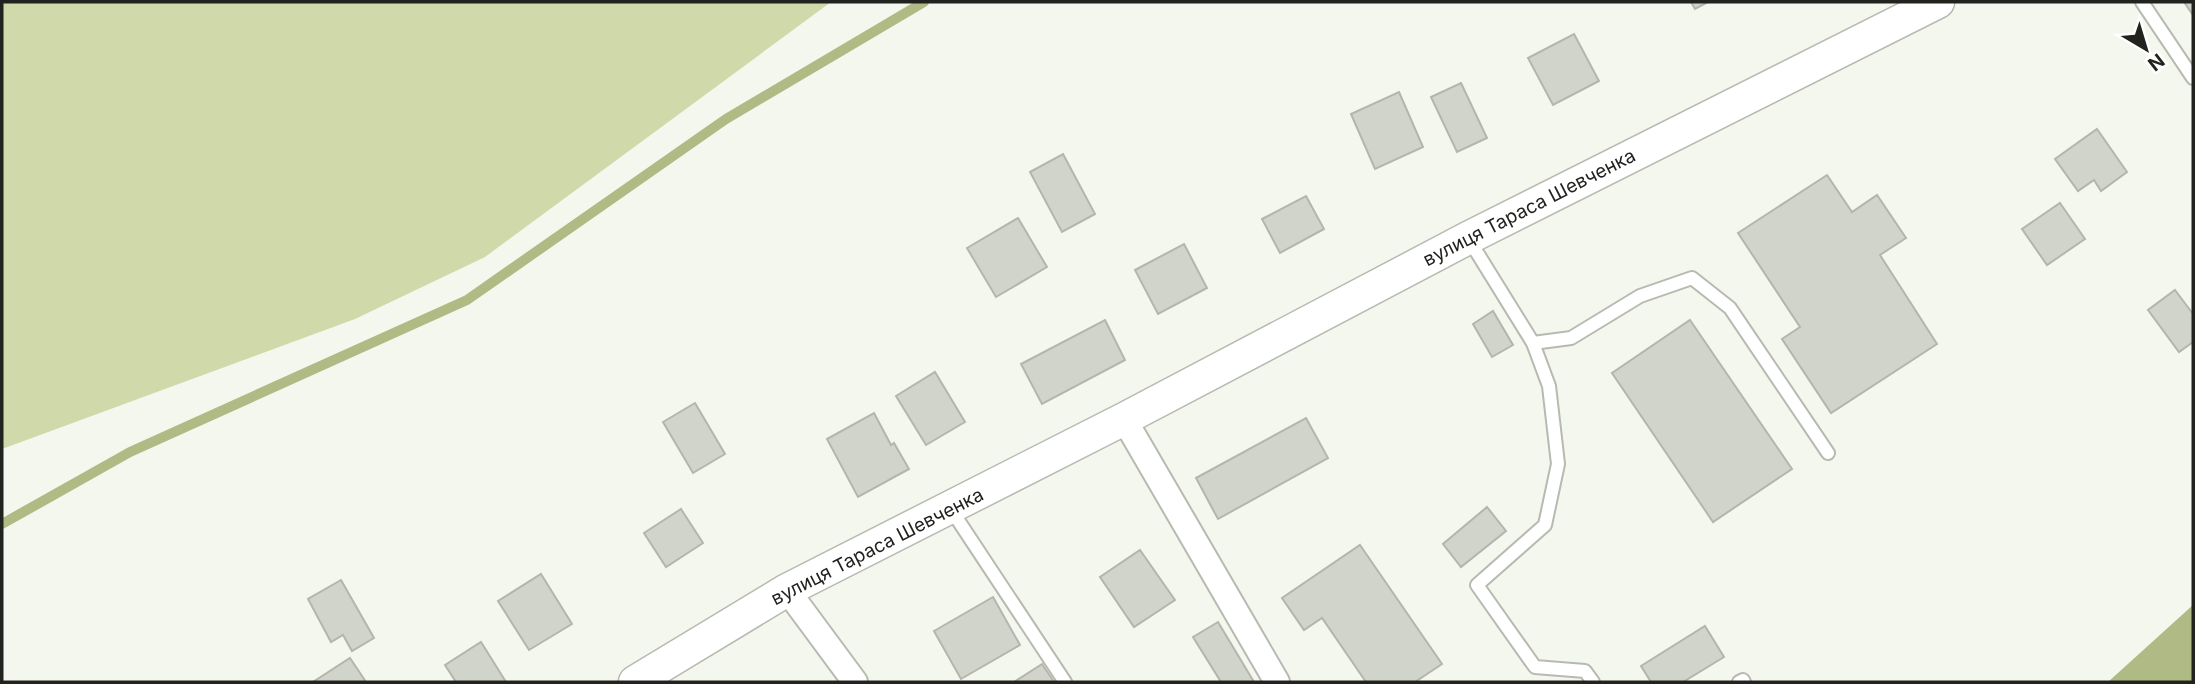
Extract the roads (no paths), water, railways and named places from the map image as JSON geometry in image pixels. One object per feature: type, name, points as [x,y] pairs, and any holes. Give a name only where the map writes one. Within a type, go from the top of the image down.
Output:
[{"type":"street","name":"вулиця Тараса Шевченка","points":[[635,682],[787,590],[1124,419],[1468,238],[1938,2]]},
{"type":"street","points":[[1124,419],[1277,682]]},
{"type":"street","points":[[787,590],[855,682]]},
{"type":"lane","points":[[2142,2],[2193,78]]},
{"type":"lane","points":[[1468,238],[1533,343],[1549,386],[1559,464],[1545,525],[1477,586],[1535,667],[1586,671],[1593,682]]},
{"type":"lane","points":[[1533,343],[1572,338],[1640,296],[1692,278],[1730,308],[1828,453]]},
{"type":"lane","points":[[950,508],[1065,682]]},
{"type":"lane","points":[[1739,682],[1744,682]]},
{"type":"waterway","points":[[2,524],[130,452],[467,300],[726,119],[924,2]]}]
